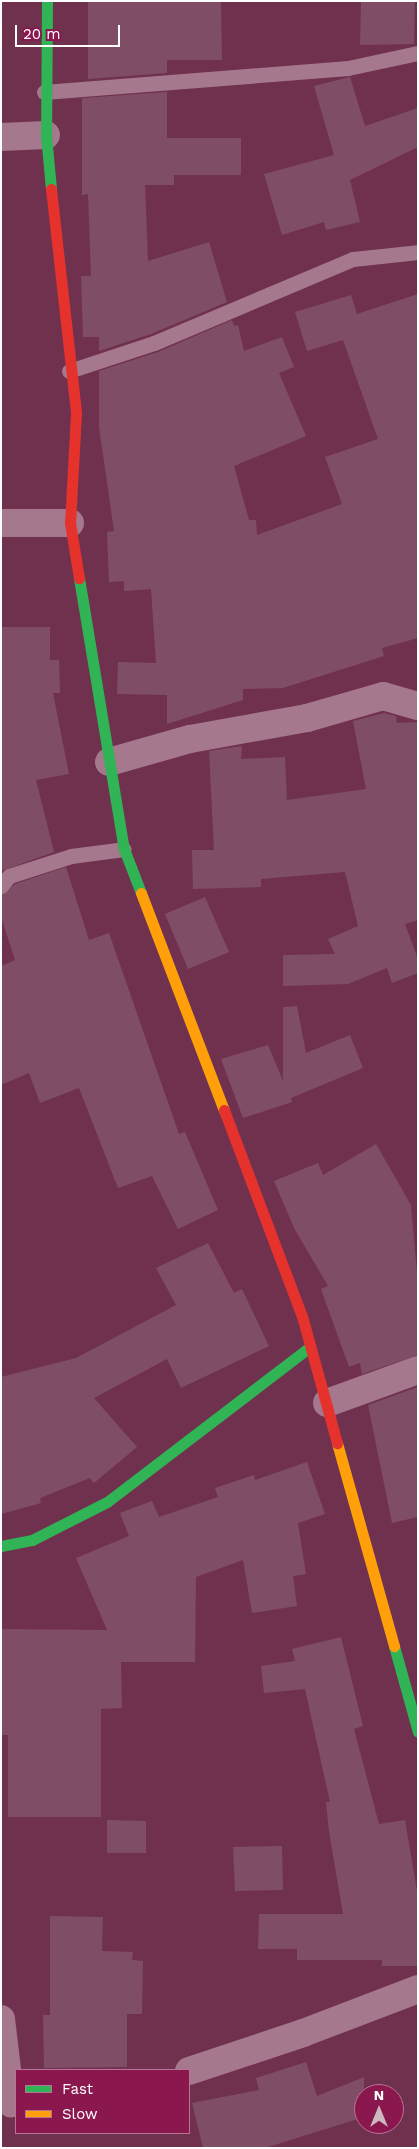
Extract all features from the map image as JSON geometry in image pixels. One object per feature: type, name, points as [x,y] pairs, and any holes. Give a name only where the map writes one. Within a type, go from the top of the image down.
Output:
[{"type":"street","points":[[47,1],[44,92],[46,135],[68,372],[76,413],[70,522],[124,849],[302,1316],[418,1732]]},
{"type":"street","points":[[1,137],[46,135]]},
{"type":"street","points":[[1,523],[70,522]]},
{"type":"street","points":[[109,762],[190,739],[307,718],[383,696],[418,706]]},
{"type":"street","points":[[1,1546],[32,1540],[107,1502],[310,1347]]},
{"type":"street","points":[[327,1403],[418,1370]]},
{"type":"street","points":[[190,2071],[304,2033],[418,1989]]},
{"type":"street","points":[[1,2019],[10,2102]]},
{"type":"lane","points":[[44,92],[348,68],[418,53]]},
{"type":"lane","points":[[68,372],[154,343],[353,259],[418,252]]},
{"type":"lane","points":[[1,886],[9,876],[71,856],[124,849]]},
{"type":"building","points":[[88,1],[221,1],[222,60],[167,60],[167,73],[88,79]]},
{"type":"building","points":[[361,1],[415,1],[414,44],[360,45]]},
{"type":"building","points":[[350,77],[365,126],[418,108],[418,147],[350,180],[360,222],[326,230],[324,222],[282,235],[264,174],[334,155],[314,86]]},
{"type":"building","points":[[167,92],[167,138],[241,138],[241,175],[174,175],[174,185],[145,185],[148,261],[209,242],[227,302],[151,334],[99,351],[99,337],[83,337],[81,276],[91,276],[88,194],[82,195],[82,98]]},
{"type":"building","points":[[418,294],[418,638],[382,648],[384,656],[283,688],[243,689],[243,700],[167,724],[167,695],[117,694],[118,662],[156,663],[151,589],[124,591],[124,581],[109,582],[107,532],[114,531],[99,427],[99,371],[158,352],[232,320],[234,326],[238,325],[244,351],[282,337],[294,367],[279,373],[306,436],[234,466],[249,520],[256,520],[257,535],[342,504],[325,457],[378,439],[343,340],[307,351],[295,312],[351,295],[357,314]]},
{"type":"building","points":[[1,627],[50,627],[50,660],[59,660],[60,693],[53,693],[69,774],[36,780],[54,852],[1,871]]},
{"type":"building","points":[[384,713],[396,716],[397,723],[418,722],[418,920],[405,924],[418,959],[418,973],[392,983],[387,968],[348,984],[283,986],[283,955],[335,954],[328,939],[358,926],[345,872],[261,879],[261,887],[193,889],[192,850],[214,850],[209,751],[242,746],[241,759],[285,757],[287,800],[366,789],[353,721]]},
{"type":"building","points":[[66,867],[89,940],[109,933],[179,1134],[185,1132],[218,1210],[178,1229],[152,1176],[118,1188],[79,1088],[40,1103],[29,1073],[1,1085],[1,966],[15,960],[1,917],[1,895],[15,884]]},
{"type":"building","points":[[205,897],[229,952],[188,969],[165,914]]},
{"type":"building","points":[[297,1006],[306,1053],[350,1035],[363,1068],[291,1098],[292,1102],[243,1118],[221,1059],[268,1045],[283,1081],[283,1007]]},
{"type":"building","points":[[376,1144],[411,1205],[418,1283],[418,1355],[362,1374],[360,1363],[349,1367],[321,1289],[328,1286],[294,1228],[274,1181],[318,1163],[323,1175]]},
{"type":"building","points":[[208,1243],[234,1293],[242,1289],[269,1346],[181,1388],[167,1359],[94,1398],[137,1447],[94,1483],[90,1478],[40,1498],[41,1503],[1,1514],[1,1377],[76,1358],[176,1305],[156,1268]]},
{"type":"building","points":[[418,1387],[418,1517],[392,1523],[368,1405]]},
{"type":"building","points":[[307,1462],[325,1514],[298,1523],[306,1574],[293,1576],[297,1606],[252,1613],[243,1560],[196,1577],[195,1662],[121,1662],[122,1708],[101,1709],[101,1817],[8,1817],[8,1735],[1,1735],[1,1629],[107,1630],[76,1558],[129,1536],[120,1513],[152,1501],[159,1517],[218,1497],[215,1488],[254,1475],[255,1480]]},
{"type":"building","points":[[341,1637],[363,1726],[354,1729],[379,1824],[405,1820],[418,1897],[418,1966],[382,1966],[382,1960],[297,1960],[297,1949],[258,1949],[259,1914],[343,1914],[329,1832],[326,1802],[330,1802],[305,1689],[264,1693],[261,1666],[295,1661],[292,1649]]},
{"type":"building","points":[[107,1820],[146,1821],[146,1853],[107,1853]]},
{"type":"building","points":[[282,1846],[283,1890],[235,1891],[233,1847]]},
{"type":"building","points":[[50,1916],[103,1917],[102,1951],[133,1952],[132,1960],[143,1961],[142,2014],[127,2014],[127,2067],[44,2068],[43,2015],[50,2015]]},
{"type":"building","points":[[306,2062],[317,2096],[364,2077],[364,2084],[354,2084],[354,2120],[265,2148],[203,2148],[192,2103],[259,2090],[256,2078]]},
{"type":"traffic: fast","points":[[47,1],[46,135],[51,189]]},
{"type":"traffic: fast","points":[[79,578],[124,849],[141,893]]},
{"type":"traffic: fast","points":[[1,1546],[32,1540],[107,1502],[310,1347]]},
{"type":"traffic: fast","points":[[394,1646],[418,1732]]},
{"type":"traffic: slow","points":[[141,893],[224,1110]]},
{"type":"traffic: slow","points":[[337,1443],[394,1646]]},
{"type":"traffic: jam","points":[[51,189],[76,413],[70,523],[79,578]]},
{"type":"traffic: jam","points":[[224,1110],[302,1316],[337,1443]]}]
